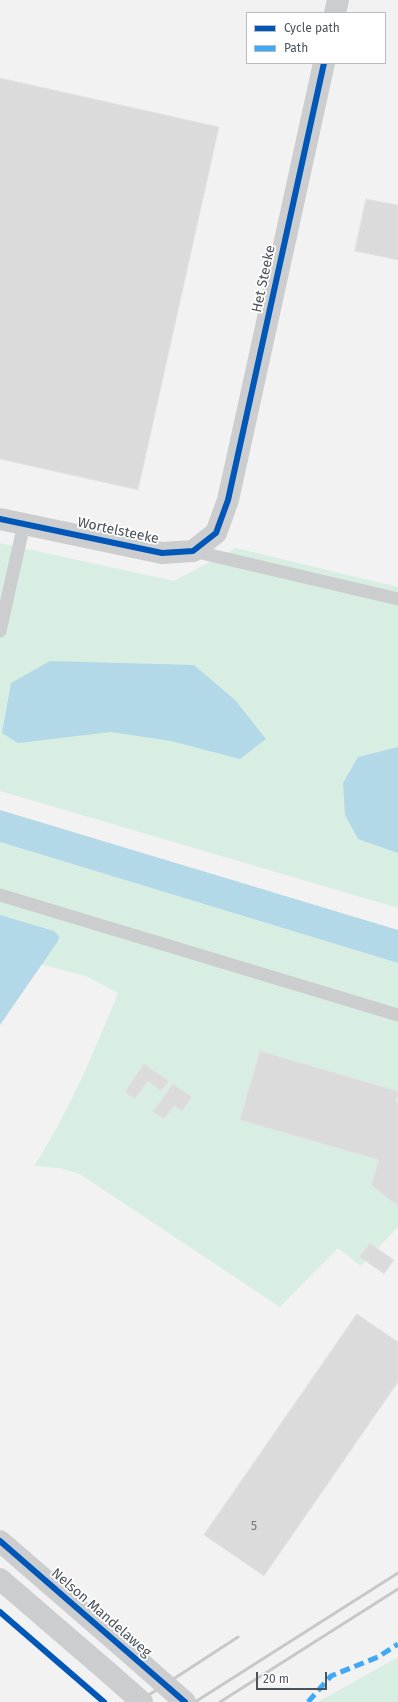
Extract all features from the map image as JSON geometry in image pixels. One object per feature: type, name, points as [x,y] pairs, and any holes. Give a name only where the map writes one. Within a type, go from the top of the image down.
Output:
[{"type":"street","points":[[335,12],[338,0]]},
{"type":"street","name":"Het Steeke","points":[[193,550],[216,533],[228,500],[324,64]]},
{"type":"street","name":"Wortelsteeke","points":[[0,519],[162,553],[193,550]]},
{"type":"street","name":"Nelson Mandelaweg","points":[[0,1541],[185,1702]]},
{"type":"street","points":[[0,1578],[142,1702]]},
{"type":"lane","points":[[0,631],[24,524]]},
{"type":"lane","points":[[193,550],[398,599]]},
{"type":"lane","points":[[0,895],[398,1015]]},
{"type":"green space","points":[[0,543],[174,581],[236,548],[398,587],[398,908],[0,791]]},
{"type":"green space","points":[[0,842],[398,963],[398,1227],[361,1266],[338,1248],[280,1307],[80,1174],[59,1168],[34,1166],[70,1103],[118,993],[86,976],[31,962],[0,958]]},
{"type":"green space","points":[[398,1657],[398,1702],[318,1702]]},
{"type":"water","points":[[50,661],[194,665],[235,700],[266,739],[240,759],[171,741],[111,732],[18,743],[2,733],[11,683]]},
{"type":"water","points":[[398,747],[398,853],[358,839],[345,815],[343,783],[358,757]]},
{"type":"water","points":[[0,810],[398,930],[398,963],[0,842]]},
{"type":"water","points":[[0,915],[54,931],[59,936],[58,941],[0,1025]]},
{"type":"building","points":[[0,78],[219,127],[138,490],[0,459]]},
{"type":"building","points":[[366,199],[398,205],[398,260],[355,251]]},
{"type":"building","points":[[260,1051],[398,1091],[396,1101],[398,1103],[398,1206],[371,1185],[379,1160],[240,1120]]},
{"type":"building","points":[[144,1064],[169,1081],[161,1091],[148,1081],[135,1099],[125,1092]]},
{"type":"building","points":[[173,1084],[192,1097],[182,1111],[174,1106],[164,1119],[153,1112]]},
{"type":"building","points":[[370,1243],[394,1260],[384,1274],[360,1257]]},
{"type":"building","points":[[357,1314],[398,1342],[398,1382],[264,1576],[204,1535]]},
{"type":"railway","points":[[195,1702],[398,1573]]},
{"type":"railway","points":[[220,1702],[398,1589]]},
{"type":"railway","points":[[138,1702],[238,1637]]},
{"type":"marked path","points":[[308,1702],[331,1676],[378,1657],[398,1644]]},
{"type":"cycle path","points":[[0,519],[162,553],[193,551],[216,533],[228,500],[324,64]]},
{"type":"cycle path","points":[[0,1541],[185,1702]]},
{"type":"cycle path","points":[[0,1612],[104,1702]]}]
